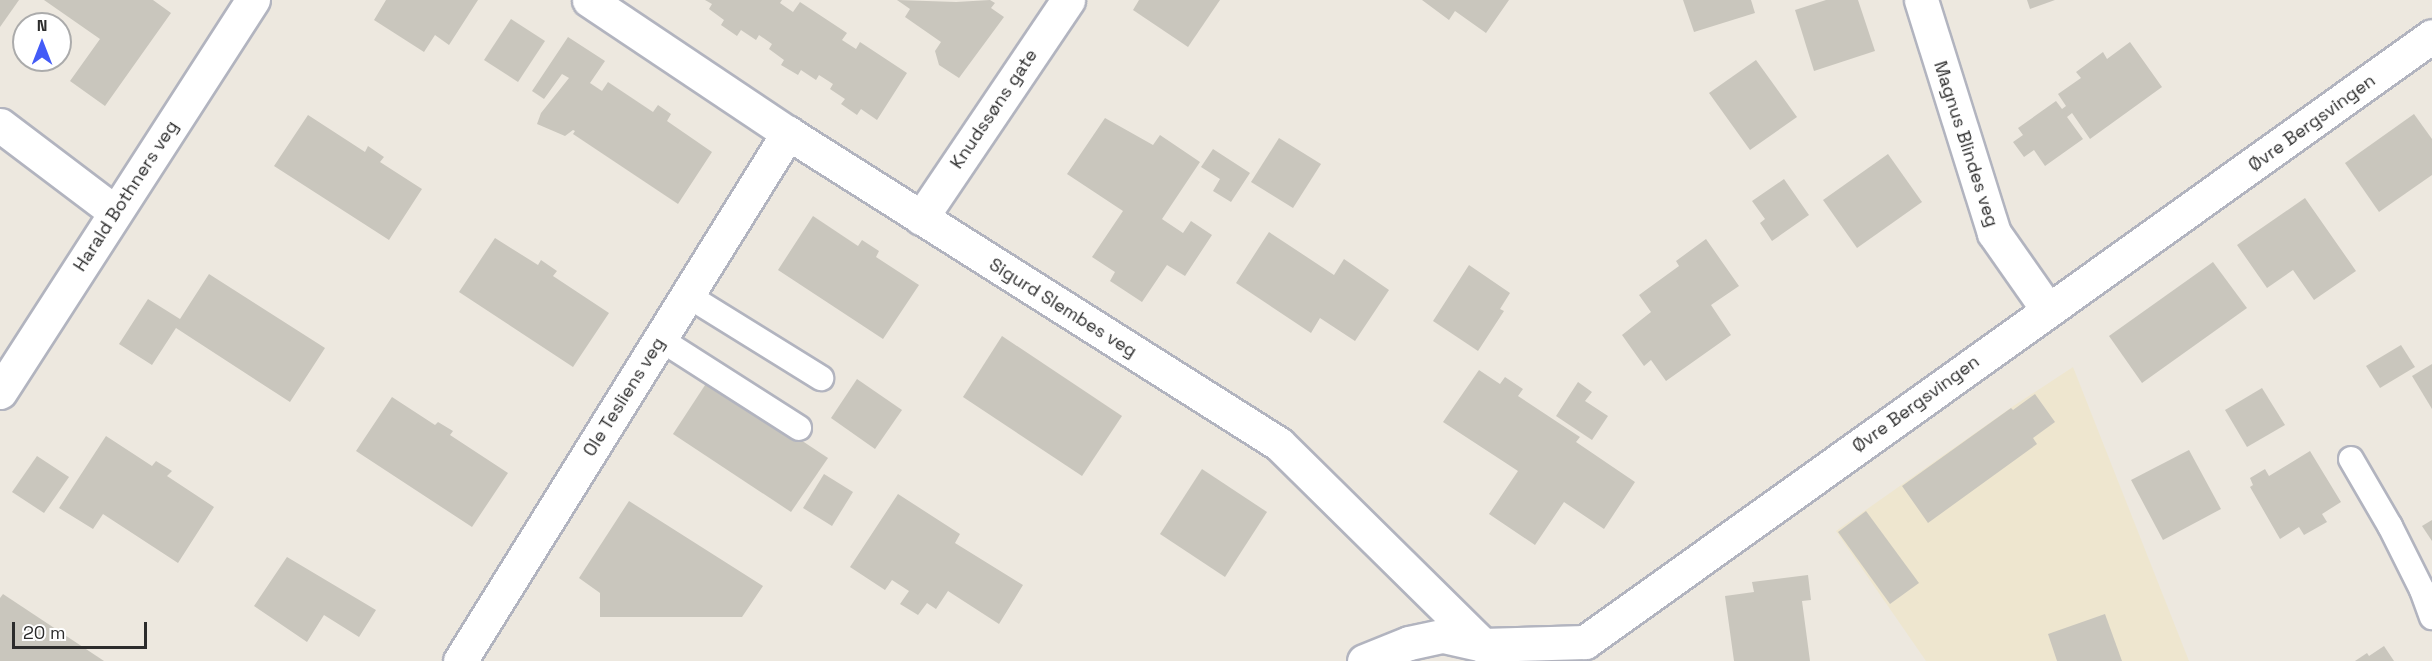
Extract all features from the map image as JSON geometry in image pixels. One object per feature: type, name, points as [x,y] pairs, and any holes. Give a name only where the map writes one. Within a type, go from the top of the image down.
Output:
[{"type":"street","name":"Harald Bothners veg","points":[[0,392],[253,0]]},
{"type":"street","name":"Sigurd Slembes veg","points":[[589,0],[788,133],[1279,444],[1492,653]]},
{"type":"street","name":"Magnus Blindes veg","points":[[1921,0],[1994,233],[2048,310]]},
{"type":"street","name":"Knudssøns gate","points":[[921,218],[1059,3]]},
{"type":"street","name":"Øvre Bergsvingen","points":[[1364,661],[1409,643],[1443,636],[1492,653],[1585,642],[2432,36]]},
{"type":"street","points":[[0,126],[115,212]]},
{"type":"street","name":"Ole Tesliens veg","points":[[460,661],[788,133]]},
{"type":"lane","points":[[687,295],[820,378]]},
{"type":"lane","points":[[660,339],[799,428]]},
{"type":"lane","points":[[2351,459],[2390,526],[2422,590],[2432,617]]},
{"type":"shaded area","points":[[2073,367],[2189,661],[1926,661],[1836,531],[2012,407]]},
{"type":"building","points":[[0,0],[19,0],[0,27]]},
{"type":"building","points":[[44,0],[153,0],[171,13],[105,106],[70,81],[100,39],[72,20],[72,12],[61,12]]},
{"type":"building","points":[[386,0],[478,0],[449,45],[435,35],[424,52],[374,20]]},
{"type":"building","points":[[705,0],[782,0],[780,3],[793,12],[800,2],[847,33],[842,40],[856,49],[860,42],[907,73],[877,120],[861,109],[857,115],[841,104],[845,99],[830,89],[833,84],[819,75],[816,80],[801,70],[798,75],[781,65],[784,60],[769,49],[772,44],[759,35],[756,40],[741,30],[737,36],[721,25],[724,20],[709,9],[712,4]]},
{"type":"building","points":[[897,0],[956,2],[990,0],[995,3],[991,8],[1004,17],[959,78],[939,65],[935,51],[941,42],[905,17],[910,9]]},
{"type":"building","points":[[1139,0],[1220,0],[1188,47],[1133,10]]},
{"type":"building","points":[[1422,0],[1509,0],[1486,33],[1455,11],[1449,20]]},
{"type":"building","points":[[1683,0],[1751,0],[1755,13],[1694,32]]},
{"type":"building","points":[[1826,0],[1858,0],[1875,51],[1814,71],[1795,10]]},
{"type":"building","points":[[2027,0],[2055,0],[2030,9]]},
{"type":"building","points":[[511,19],[545,41],[518,82],[484,60]]},
{"type":"building","points":[[568,37],[605,61],[590,83],[602,91],[608,82],[653,112],[658,105],[671,114],[667,121],[712,152],[678,204],[573,134],[575,131],[565,136],[537,124],[541,113],[569,78],[562,74],[544,99],[532,91]]},
{"type":"building","points":[[2130,42],[2162,87],[2090,139],[2072,113],[2067,117],[2083,139],[2045,166],[2034,150],[2024,157],[2013,142],[2023,135],[2018,128],[2056,101],[2062,109],[2066,106],[2058,94],[2081,78],[2076,72],[2103,52],[2107,59]]},
{"type":"building","points":[[1756,60],[1797,117],[1750,150],[1709,93]]},
{"type":"building","points":[[2414,114],[2432,139],[2432,175],[2379,212],[2345,163]]},
{"type":"building","points":[[308,115],[365,152],[368,146],[384,157],[380,162],[422,189],[389,240],[274,166]]},
{"type":"building","points":[[1105,118],[1153,145],[1160,135],[1200,162],[1162,219],[1183,233],[1191,221],[1212,235],[1185,276],[1167,265],[1142,302],[1110,281],[1115,272],[1092,257],[1123,211],[1067,174]]},
{"type":"building","points":[[1279,138],[1321,164],[1293,208],[1251,182]]},
{"type":"building","points":[[1213,149],[1250,173],[1231,202],[1213,191],[1220,179],[1201,167]]},
{"type":"building","points":[[1888,154],[1922,202],[1857,248],[1823,200]]},
{"type":"building","points":[[1784,179],[1809,215],[1772,241],[1760,223],[1765,219],[1752,201]]},
{"type":"building","points":[[2305,198],[2356,271],[2314,300],[2293,270],[2267,288],[2237,245]]},
{"type":"building","points":[[813,216],[858,246],[862,240],[879,251],[876,257],[919,285],[883,339],[778,270]]},
{"type":"building","points":[[1269,232],[1334,275],[1344,259],[1389,290],[1355,341],[1320,318],[1311,333],[1236,283]]},
{"type":"building","points":[[495,238],[538,265],[541,260],[557,271],[553,276],[609,313],[573,367],[459,292]]},
{"type":"building","points":[[1706,239],[1739,286],[1711,305],[1731,335],[1666,381],[1651,360],[1644,366],[1622,335],[1651,312],[1639,295],[1679,266],[1676,261]]},
{"type":"building","points":[[2213,262],[2247,308],[2142,383],[2109,336]]},
{"type":"building","points":[[1469,265],[1510,293],[1500,309],[1504,311],[1478,351],[1433,321]]},
{"type":"building","points":[[209,274],[325,348],[290,402],[176,328],[152,365],[119,344],[148,299],[180,319]]},
{"type":"building","points":[[1002,336],[1122,416],[1082,476],[963,397]]},
{"type":"building","points":[[2401,345],[2415,367],[2380,388],[2366,366]]},
{"type":"building","points":[[2432,364],[2432,409],[2412,376]]},
{"type":"building","points":[[1479,370],[1500,384],[1505,377],[1523,389],[1518,396],[1580,437],[1576,442],[1635,482],[1604,529],[1564,502],[1535,545],[1489,514],[1518,471],[1443,422]]},
{"type":"building","points":[[709,379],[828,458],[791,512],[673,434]]},
{"type":"building","points":[[857,379],[902,410],[875,449],[831,418]]},
{"type":"building","points":[[1578,382],[1592,392],[1585,401],[1608,416],[1592,440],[1556,416]]},
{"type":"building","points":[[2262,388],[2285,425],[2247,447],[2225,410]]},
{"type":"building","points":[[2035,394],[2055,422],[2033,438],[2037,444],[1928,523],[1902,486],[2011,408],[2013,410]]},
{"type":"building","points":[[392,397],[435,425],[438,422],[453,431],[450,435],[508,473],[472,527],[356,451]]},
{"type":"building","points":[[106,436],[152,466],[156,461],[172,471],[167,476],[214,507],[178,563],[103,514],[93,529],[59,508]]},
{"type":"building","points":[[2189,450],[2221,509],[2163,540],[2131,480]]},
{"type":"building","points":[[2310,451],[2341,502],[2322,514],[2327,522],[2304,535],[2299,527],[2280,539],[2250,487],[2253,485],[2250,478],[2265,469],[2269,476]]},
{"type":"building","points":[[37,456],[69,477],[44,513],[12,492]]},
{"type":"building","points":[[1202,469],[1267,512],[1225,577],[1160,534]]},
{"type":"building","points":[[824,474],[853,492],[832,526],[803,508]]},
{"type":"building","points":[[898,494],[960,534],[955,543],[1023,585],[999,624],[948,591],[936,609],[927,603],[918,615],[900,604],[909,591],[892,580],[885,590],[850,567]]},
{"type":"building","points":[[629,501],[763,586],[742,617],[600,617],[600,593],[579,578]]},
{"type":"building","points":[[1866,511],[1919,583],[1890,604],[1838,532]]},
{"type":"building","points":[[2432,520],[2432,541],[2422,526]]},
{"type":"building","points":[[287,557],[376,610],[359,637],[324,615],[307,642],[254,606]]},
{"type":"building","points":[[1808,575],[1811,600],[1802,601],[1810,661],[1734,661],[1725,596],[1754,592],[1752,582]]},
{"type":"building","points":[[3,594],[104,661],[0,661],[0,598]]},
{"type":"building","points":[[2105,614],[2122,661],[2057,661],[2048,634]]},
{"type":"building","points":[[2384,646],[2394,661],[2355,661],[2367,653],[2369,656]]}]
